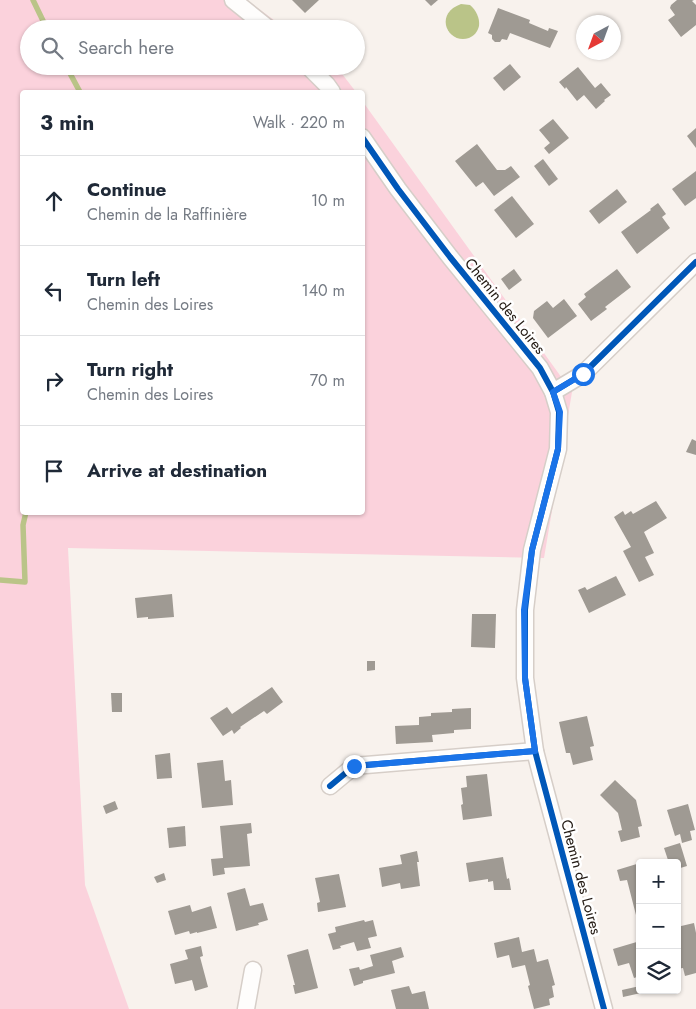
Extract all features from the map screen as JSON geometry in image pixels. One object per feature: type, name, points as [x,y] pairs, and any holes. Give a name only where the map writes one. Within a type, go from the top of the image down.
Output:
[{"type":"street","points":[[233,0],[258,20]]},
{"type":"street","points":[[317,75],[331,90]]},
{"type":"street","name":"Chemin des Loires","points":[[365,141],[398,189],[450,257],[540,368],[553,392],[560,412],[558,449],[532,550],[524,610],[525,678],[535,751],[604,1009]]},
{"type":"street","points":[[553,392],[583,374],[696,262]]},
{"type":"street","points":[[330,786],[354,766],[535,751]]},
{"type":"street","points":[[246,1009],[253,970]]},
{"type":"shaded area","points":[[0,0],[247,0],[274,20],[20,20],[20,75],[343,75],[354,90],[20,90],[20,515],[365,515],[365,105],[572,392],[544,558],[68,548],[85,885],[129,1009],[0,1009]]},
{"type":"shaded area","points":[[461,4],[472,7],[477,14],[479,26],[474,35],[461,39],[450,33],[446,21],[447,15],[452,9]]},
{"type":"building","points":[[292,0],[319,0],[305,13]]},
{"type":"building","points":[[425,0],[438,0],[431,6]]},
{"type":"building","points":[[677,0],[694,0],[692,1],[696,5],[696,25],[681,37],[668,20],[675,15],[670,8]]},
{"type":"building","points":[[498,8],[530,20],[529,23],[548,31],[549,28],[558,31],[550,48],[510,33],[507,40],[502,39],[500,42],[495,42],[492,39],[492,35],[488,33]]},
{"type":"building","points":[[510,64],[521,77],[504,91],[493,78]]},
{"type":"building","points":[[578,67],[595,88],[601,83],[611,95],[596,109],[584,95],[577,101],[566,87],[565,89],[559,82]]},
{"type":"building","points":[[553,119],[569,138],[549,154],[544,148],[550,143],[539,130]]},
{"type":"building","points":[[696,128],[696,148],[687,136]]},
{"type":"building","points":[[477,144],[497,170],[505,170],[511,166],[520,177],[494,196],[483,182],[476,187],[455,161]]},
{"type":"building","points":[[543,159],[558,179],[549,186],[534,166]]},
{"type":"building","points":[[696,171],[696,198],[685,206],[672,189]]},
{"type":"building","points":[[617,189],[627,202],[599,224],[589,211]]},
{"type":"building","points":[[512,196],[534,224],[516,238],[494,210]]},
{"type":"building","points":[[658,203],[666,214],[662,217],[670,228],[637,254],[621,232]]},
{"type":"building","points":[[514,269],[522,280],[509,290],[501,279]]},
{"type":"building","points":[[617,269],[631,287],[605,307],[607,309],[591,321],[578,304],[586,297],[584,294]]},
{"type":"building","points":[[564,299],[577,316],[548,338],[533,318],[534,311],[547,301],[553,308]]},
{"type":"building","points":[[692,439],[696,441],[696,455],[686,452]]},
{"type":"building","points":[[656,501],[667,518],[644,532],[654,553],[645,557],[654,575],[639,582],[623,551],[631,547],[614,517],[623,511],[625,515],[631,511],[633,514]]},
{"type":"building","points":[[616,576],[626,595],[589,613],[578,590],[585,587],[587,590]]},
{"type":"building","points":[[172,594],[174,617],[137,618],[135,598]]},
{"type":"building","points":[[472,614],[496,614],[495,648],[471,647]]},
{"type":"building","points":[[367,661],[375,661],[375,670],[367,671]]},
{"type":"building","points":[[272,687],[283,702],[267,714],[264,711],[240,727],[234,734],[232,730],[223,736],[210,718],[227,707],[232,714]]},
{"type":"building","points":[[111,693],[122,693],[122,712],[112,712]]},
{"type":"building","points":[[471,708],[471,729],[454,730],[454,733],[432,735],[433,742],[396,744],[395,726],[419,725],[419,717],[431,716],[431,713],[452,712],[452,709]]},
{"type":"building","points":[[587,716],[594,746],[590,747],[593,760],[573,765],[570,753],[566,753],[559,722]]},
{"type":"building","points":[[170,753],[172,778],[157,779],[155,755]]},
{"type":"building","points":[[223,760],[225,781],[231,780],[233,805],[202,808],[197,763]]},
{"type":"building","points":[[487,774],[492,816],[463,820],[461,788],[467,787],[466,776]]},
{"type":"building","points":[[615,780],[636,800],[642,826],[638,827],[640,837],[621,842],[618,831],[622,830],[618,813],[600,795]]},
{"type":"building","points":[[115,801],[118,809],[106,814],[103,806]]},
{"type":"building","points":[[688,804],[695,830],[690,831],[692,840],[682,843],[680,834],[675,836],[667,810]]},
{"type":"building","points":[[251,823],[252,833],[247,834],[250,866],[224,868],[225,874],[213,876],[211,859],[223,858],[220,826]]},
{"type":"building","points":[[185,826],[186,846],[169,848],[167,828]]},
{"type":"building","points":[[680,843],[687,866],[681,868],[681,859],[668,859],[664,848]]},
{"type":"building","points":[[417,851],[420,886],[401,889],[400,883],[382,887],[379,868],[402,864],[400,855]]},
{"type":"building","points":[[503,857],[511,890],[494,890],[493,881],[488,882],[488,879],[469,882],[466,863]]},
{"type":"building","points":[[636,864],[636,915],[627,880],[620,881],[617,870]]},
{"type":"building","points":[[164,873],[166,880],[157,883],[154,877]]},
{"type":"building","points":[[339,874],[346,907],[318,912],[317,903],[320,902],[315,878]]},
{"type":"building","points":[[245,888],[250,906],[263,903],[268,920],[258,923],[259,925],[236,931],[227,893]]},
{"type":"building","points":[[190,905],[192,912],[211,906],[217,928],[190,934],[189,931],[175,935],[168,911]]},
{"type":"building","points":[[364,920],[365,922],[373,920],[377,936],[368,938],[371,948],[357,951],[354,942],[333,950],[328,934],[336,932],[335,927]]},
{"type":"building","points":[[694,923],[696,933],[696,973],[685,976],[683,968],[681,968],[681,926]]},
{"type":"building","points":[[519,937],[522,952],[534,949],[537,962],[548,959],[555,985],[552,986],[554,997],[549,999],[550,1005],[534,1009],[525,965],[512,968],[509,955],[497,958],[494,943]]},
{"type":"building","points":[[636,942],[636,977],[634,978],[629,963],[618,966],[613,949]]},
{"type":"building","points":[[201,946],[203,956],[200,957],[208,987],[195,991],[192,980],[175,984],[170,964],[188,959],[185,950]]},
{"type":"building","points":[[401,947],[404,957],[392,961],[395,973],[363,981],[363,983],[354,986],[349,969],[359,967],[360,970],[373,966],[370,955]]},
{"type":"building","points":[[308,949],[318,988],[295,994],[293,985],[295,985],[287,955]]},
{"type":"building","points":[[409,986],[412,994],[425,991],[429,1009],[396,1009],[391,990]]},
{"type":"building","points":[[636,987],[636,994],[623,997],[622,990]]},
{"type":"waterway","points":[[33,0],[43,20]]},
{"type":"waterway","points":[[71,75],[79,90]]},
{"type":"waterway","points":[[0,580],[25,582],[23,525],[25,515]]},
{"type":"cycle path","points":[[365,141],[398,189],[450,257],[540,368],[553,392],[559,412],[558,449],[532,550],[525,610],[525,678],[535,751],[604,1009]]},
{"type":"cycle path","points":[[553,392],[583,374],[696,262]]},
{"type":"cycle path","points":[[330,786],[354,766],[535,751]]},
{"type":"route","points":[[354,766],[535,751],[525,678],[524,610],[532,550],[558,449],[560,412],[553,392],[583,374]]}]
